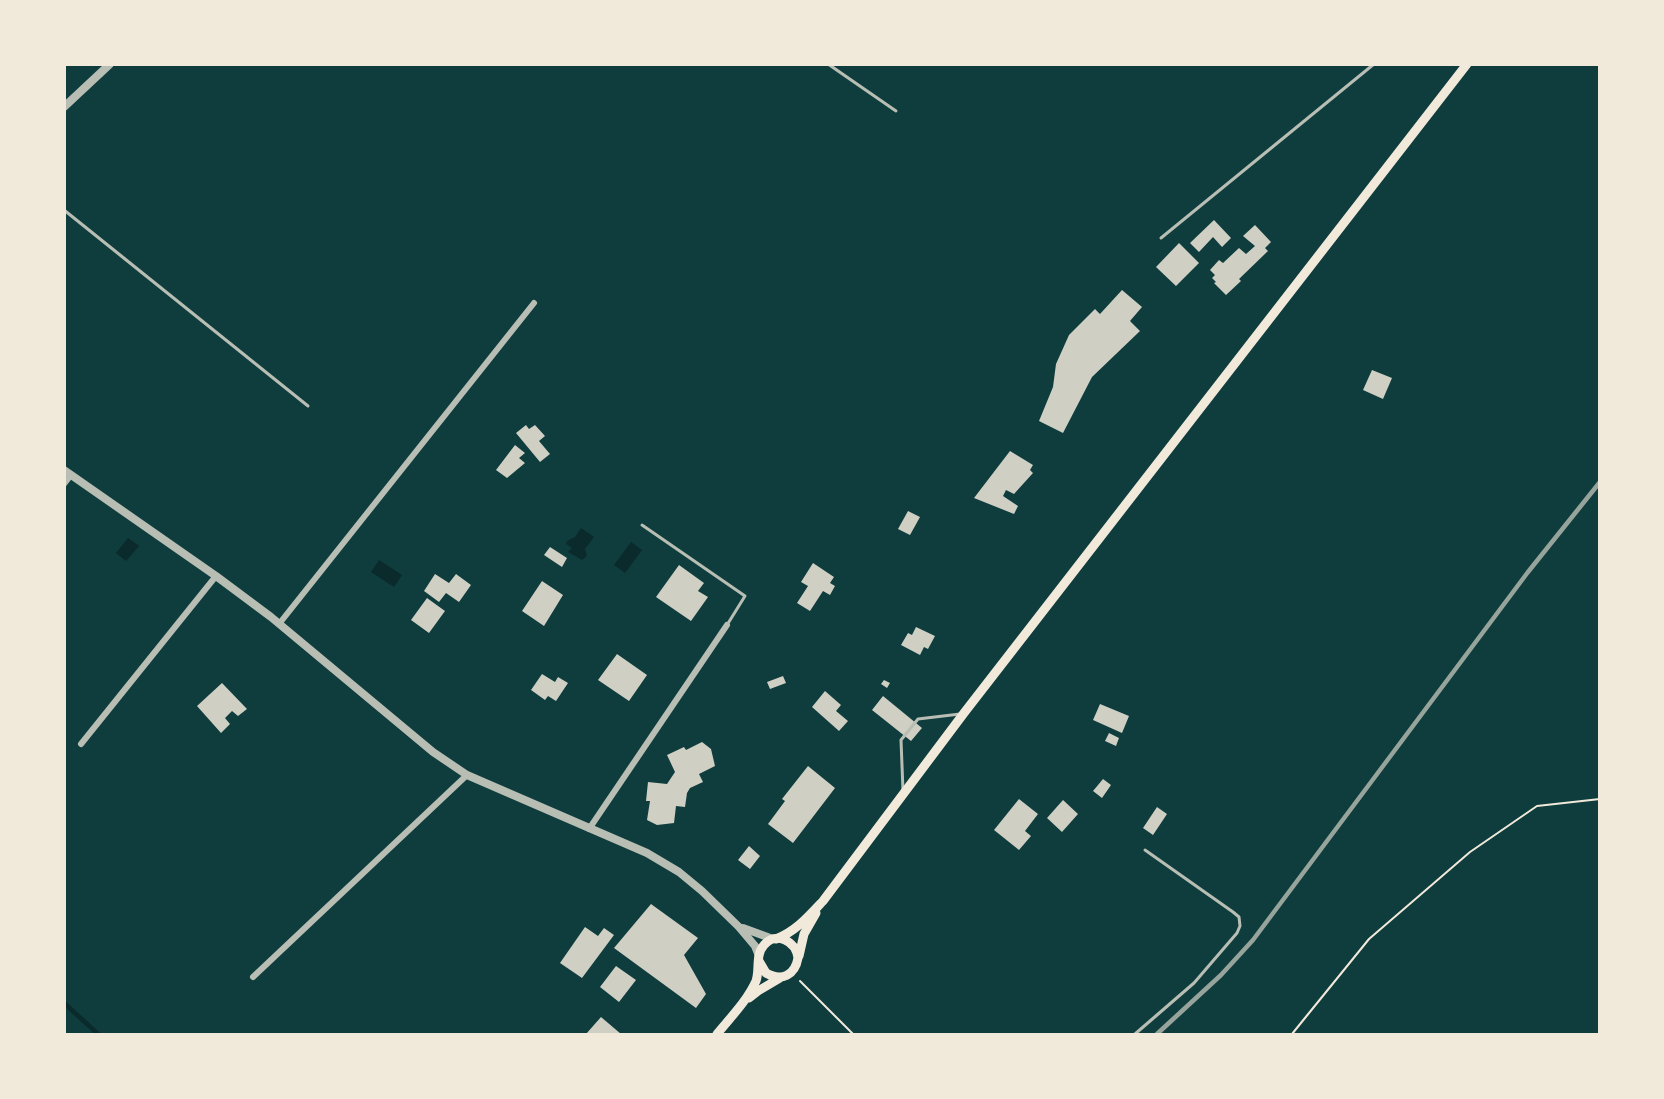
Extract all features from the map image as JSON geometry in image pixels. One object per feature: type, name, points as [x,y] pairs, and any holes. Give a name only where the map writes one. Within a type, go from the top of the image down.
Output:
[{"type":"main road","points":[[717,1035],[739,1008],[757,978],[762,948],[774,939],[789,934],[799,927],[823,901],[964,714],[1467,64]]},
{"type":"main road","points":[[739,1008],[758,991],[791,973],[796,966],[804,934],[823,901]]},
{"type":"main road","points":[[774,939],[785,940],[793,945],[798,958]]},
{"type":"main road","points":[[759,958],[766,973],[780,977]]},
{"type":"street","points":[[64,107],[110,64]]},
{"type":"street","points":[[279,624],[534,303]]},
{"type":"street","points":[[64,484],[68,472],[216,576],[279,624],[433,752],[467,775],[647,853],[679,872],[739,927],[755,946],[759,958]]},
{"type":"street","points":[[81,744],[216,576]]},
{"type":"street","points":[[589,829],[727,624]]},
{"type":"street","points":[[253,977],[467,775]]},
{"type":"street","points":[[739,927],[774,939]]},
{"type":"lane","points":[[828,64],[896,111]]},
{"type":"lane","points":[[1161,238],[1374,64]]},
{"type":"lane","points":[[64,210],[308,406]]},
{"type":"lane","points":[[642,525],[746,596],[727,624]]},
{"type":"lane","points":[[903,794],[902,740],[918,719],[964,714]]},
{"type":"lane","points":[[1135,1035],[1194,983],[1237,933],[1240,926],[1239,917],[1233,912],[1145,850]]},
{"type":"path","points":[[1292,1035],[1370,939],[1470,852],[1538,806],[1599,799]]},
{"type":"path","points":[[791,973],[853,1035]]},
{"type":"water","points":[[581,528],[594,537],[585,549],[587,556],[582,560],[568,552],[572,548],[566,544]]},
{"type":"water","points":[[128,538],[139,546],[126,561],[116,553]]},
{"type":"water","points":[[631,542],[642,550],[625,573],[614,565]]},
{"type":"water","points":[[379,560],[402,575],[394,587],[371,572]]},
{"type":"building","points":[[1214,220],[1231,238],[1222,247],[1213,237],[1199,252],[1190,243]]},
{"type":"building","points":[[1255,225],[1271,242],[1265,248],[1268,251],[1226,295],[1214,283],[1216,282],[1212,278],[1215,275],[1210,270],[1219,260],[1223,263],[1239,248],[1246,254],[1255,246],[1243,236]]},
{"type":"building","points":[[1179,243],[1199,263],[1176,286],[1156,267]]},
{"type":"building","points":[[1122,290],[1142,307],[1130,321],[1140,331],[1092,377],[1063,433],[1039,421],[1053,387],[1056,364],[1069,335],[1095,309],[1100,314]]},
{"type":"building","points":[[1372,370],[1392,378],[1383,399],[1363,390]]},
{"type":"building","points":[[526,425],[529,429],[535,425],[545,436],[539,441],[550,454],[540,462],[516,433]]},
{"type":"building","points":[[515,445],[525,453],[519,458],[525,463],[507,478],[496,470]]},
{"type":"building","points":[[1010,451],[1033,465],[1030,470],[1033,473],[1014,494],[1006,490],[1003,496],[1018,506],[1014,514],[974,498]]},
{"type":"building","points":[[908,511],[920,517],[910,535],[898,529]]},
{"type":"building","points":[[550,547],[567,558],[562,567],[544,555]]},
{"type":"building","points":[[813,563],[834,577],[830,583],[835,586],[830,595],[823,591],[810,611],[797,603],[808,586],[801,582]]},
{"type":"building","points":[[679,565],[704,583],[698,591],[708,597],[691,621],[656,597]]},
{"type":"building","points":[[435,574],[449,583],[456,574],[471,585],[459,602],[446,593],[439,602],[424,591]]},
{"type":"building","points":[[542,581],[563,595],[544,626],[522,611]]},
{"type":"building","points":[[427,598],[445,611],[429,633],[411,620]]},
{"type":"building","points":[[916,627],[935,636],[928,649],[924,647],[920,655],[901,645],[908,633],[912,635]]},
{"type":"building","points":[[617,654],[647,675],[629,701],[598,680]]},
{"type":"building","points":[[542,674],[555,682],[558,677],[568,683],[556,701],[548,696],[545,700],[531,690]]},
{"type":"building","points":[[783,676],[786,683],[770,689],[767,682]]},
{"type":"building","points":[[884,680],[890,683],[887,688],[881,684]]},
{"type":"building","points":[[222,683],[247,709],[238,716],[232,711],[225,718],[230,724],[221,733],[197,706]]},
{"type":"building","points":[[825,691],[841,705],[836,711],[848,721],[839,731],[812,707]]},
{"type":"building","points":[[883,696],[922,728],[911,741],[872,710]]},
{"type":"building","points":[[1100,704],[1129,716],[1122,733],[1093,720]]},
{"type":"building","points":[[1109,733],[1119,738],[1116,746],[1105,741]]},
{"type":"building","points":[[702,742],[711,749],[715,766],[699,774],[703,782],[690,788],[685,807],[676,806],[674,823],[657,825],[647,820],[650,801],[646,801],[648,782],[667,784],[675,772],[667,755],[684,747],[686,750]]},
{"type":"building","points":[[808,766],[835,788],[793,843],[768,824],[785,801],[782,799]]},
{"type":"building","points":[[1103,779],[1111,785],[1102,798],[1093,791]]},
{"type":"building","points":[[1019,799],[1038,814],[1025,831],[1031,836],[1019,850],[994,830]]},
{"type":"building","points":[[1063,800],[1078,814],[1062,832],[1047,818]]},
{"type":"building","points":[[1157,807],[1167,814],[1153,835],[1143,828]]},
{"type":"building","points":[[749,846],[760,856],[750,869],[738,860]]},
{"type":"building","points":[[651,904],[698,938],[684,955],[706,994],[696,1008],[614,948]]},
{"type":"building","points":[[585,927],[598,936],[604,928],[614,935],[582,978],[560,963]]},
{"type":"building","points":[[616,966],[636,980],[619,1002],[600,987]]},
{"type":"building","points":[[601,1017],[621,1034],[586,1034]]},
{"type":"waterway","points":[[64,1003],[98,1034]]},
{"type":"railway","points":[[1157,1034],[1221,975],[1253,940],[1528,572],[1600,482]]}]
